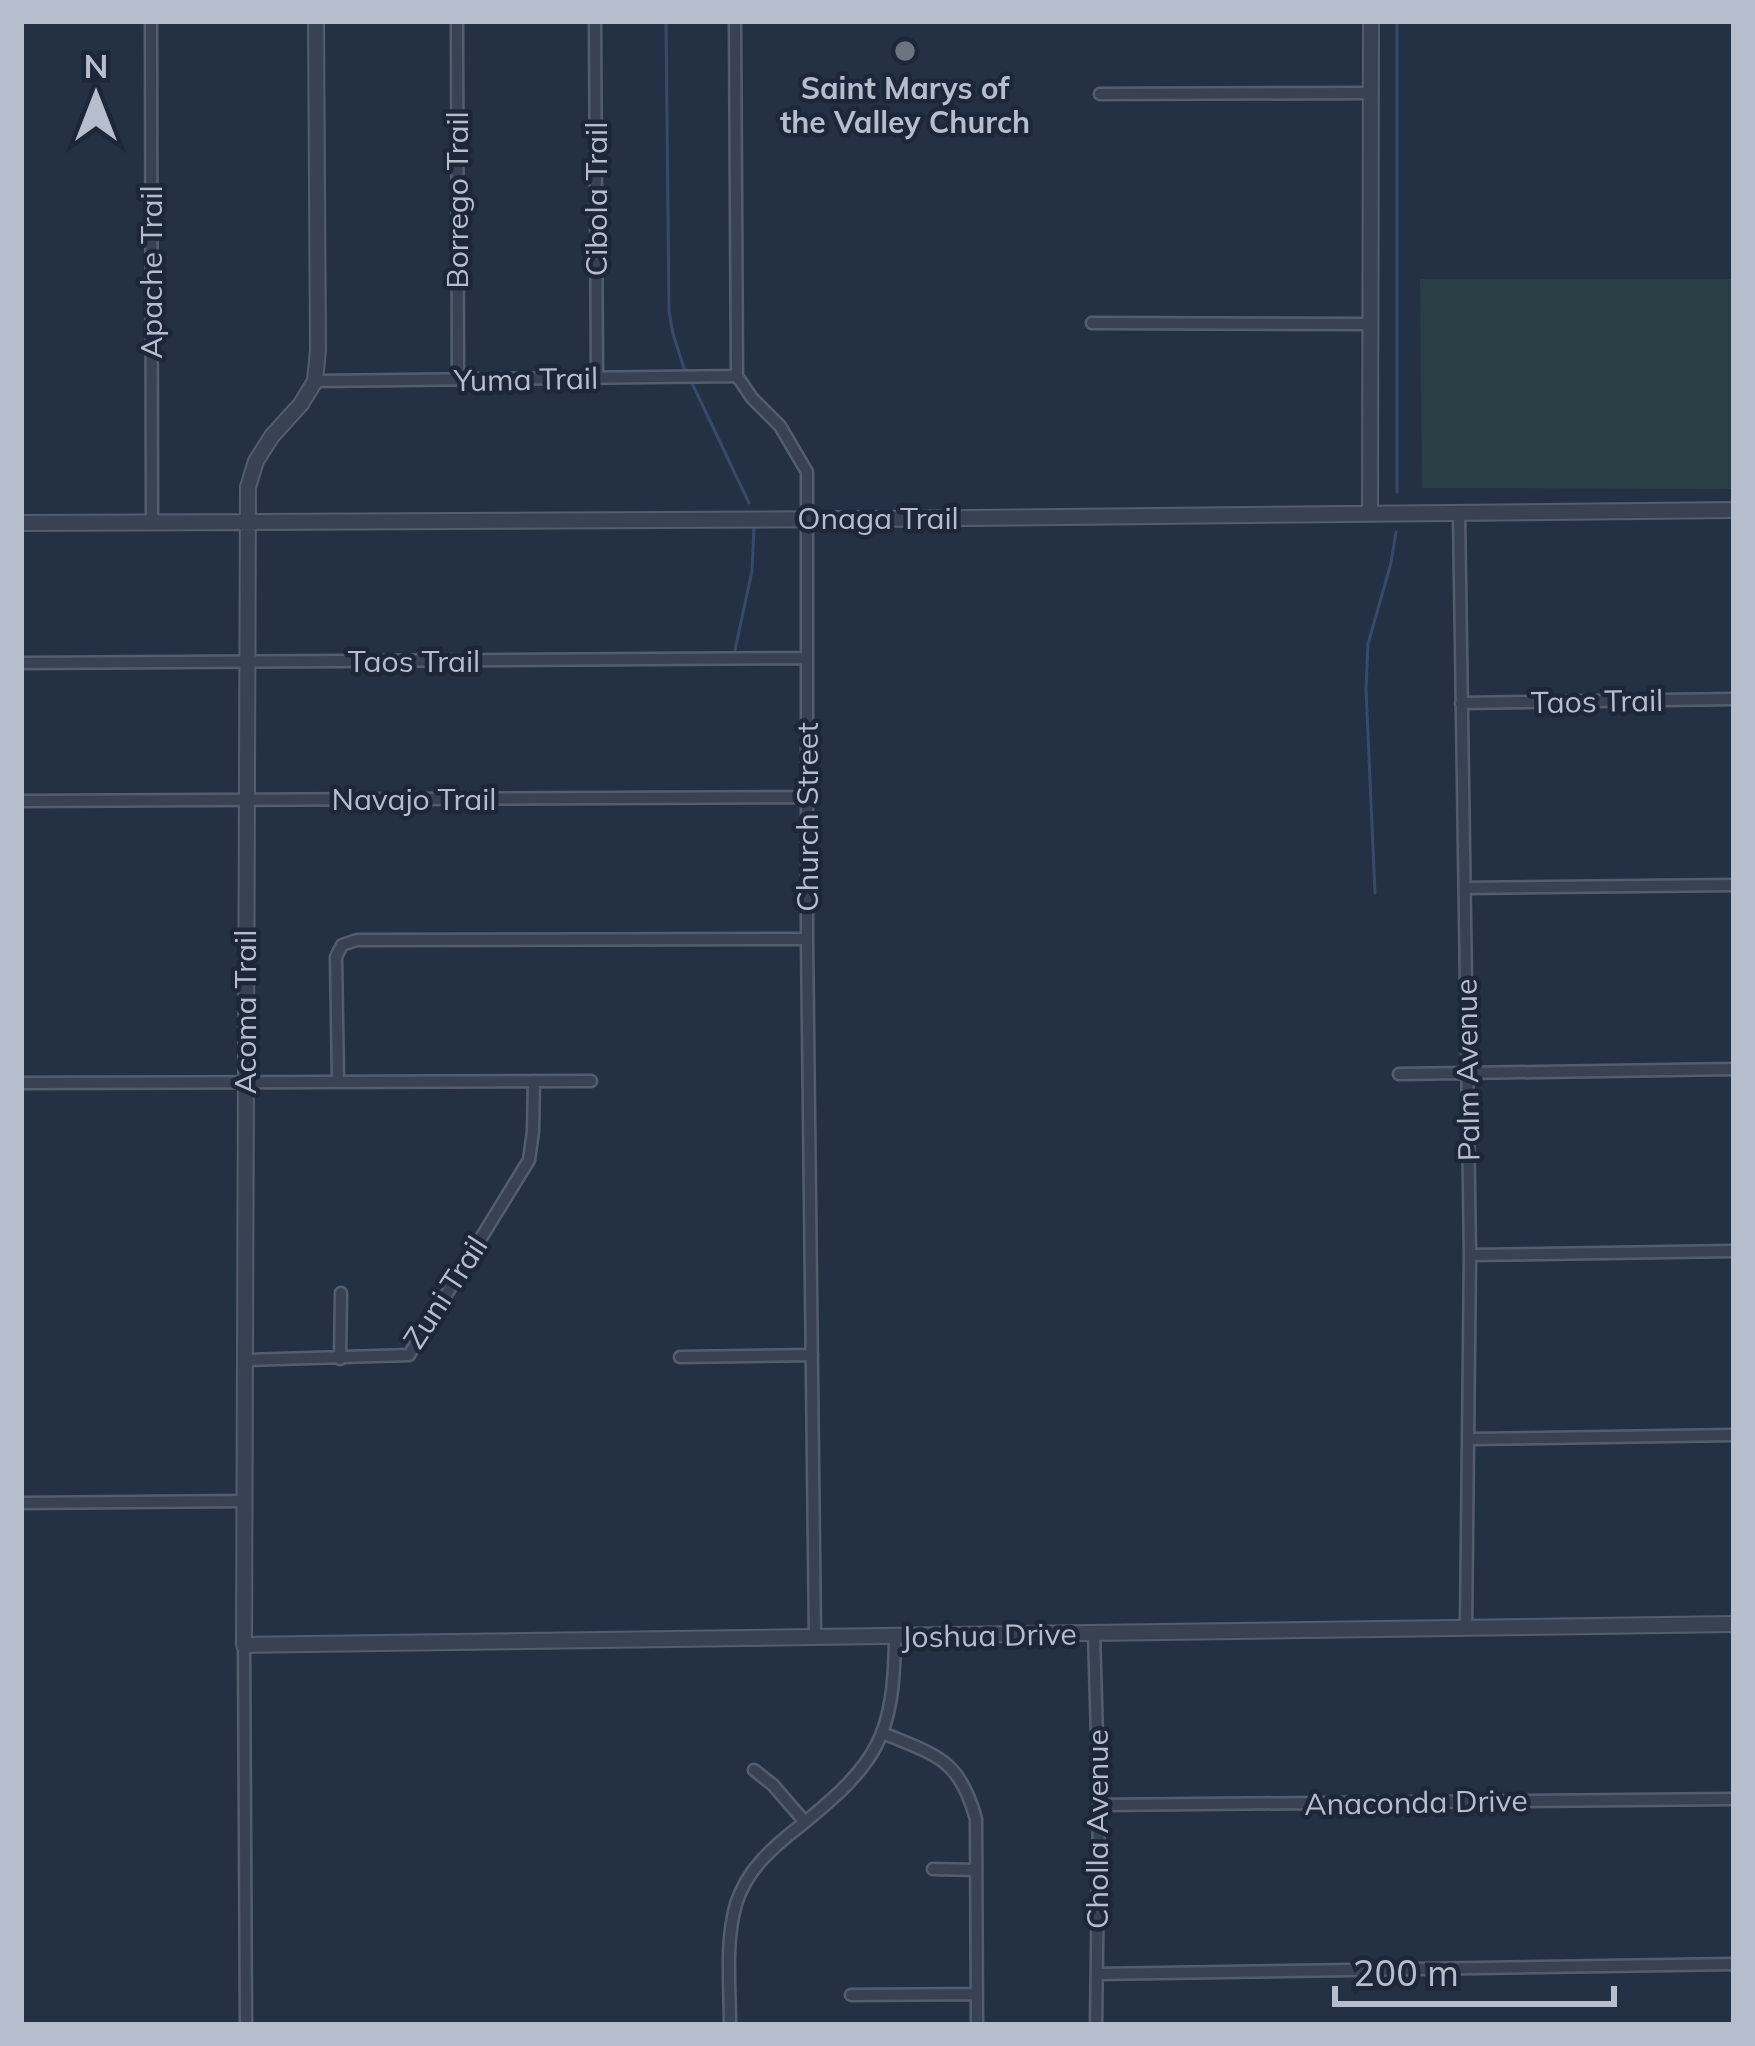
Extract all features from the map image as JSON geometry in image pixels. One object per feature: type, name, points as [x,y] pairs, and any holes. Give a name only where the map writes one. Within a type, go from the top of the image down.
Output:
[{"type":"street","name":"Apache Trail","points":[[151,21],[152,522]]},
{"type":"street","points":[[315,381],[319,350],[316,21]]},
{"type":"street","name":"Borrego Trail","points":[[457,21],[458,380]]},
{"type":"street","name":"Cibola Trail","points":[[595,21],[597,378]]},
{"type":"street","points":[[735,21],[737,376]]},
{"type":"street","points":[[1370,513],[1372,21]]},
{"type":"street","points":[[1100,94],[1372,93]]},
{"type":"street","points":[[1091,323],[1371,324]]},
{"type":"street","name":"Yuma Trail","points":[[315,381],[737,376]]},
{"type":"street","name":"Church Street","points":[[737,376],[780,426],[807,472],[815,1637]]},
{"type":"street","name":"Acoma Trail","points":[[246,2025],[246,523],[248,487],[256,461],[315,381]]},
{"type":"street","name":"Onaga Trail","points":[[21,523],[1734,510]]},
{"type":"street","name":"Palm Avenue","points":[[1459,512],[1470,1255],[1466,1628]]},
{"type":"street","name":"Taos Trail","points":[[21,663],[807,658]]},
{"type":"street","name":"Taos Trail","points":[[1461,703],[1734,699]]},
{"type":"street","name":"Navajo Trail","points":[[21,801],[806,796]]},
{"type":"street","points":[[1465,888],[1734,885]]},
{"type":"street","points":[[338,1081],[336,957],[342,945],[357,940],[807,939]]},
{"type":"street","points":[[1399,1073],[1734,1069]]},
{"type":"street","name":"Zuni Trail","points":[[244,1360],[409,1355],[529,1160],[534,1081]]},
{"type":"street","points":[[21,1083],[591,1081]]},
{"type":"street","points":[[1470,1255],[1734,1251]]},
{"type":"street","points":[[340,1293],[340,1359]]},
{"type":"street","points":[[680,1358],[812,1355]]},
{"type":"street","points":[[1470,1439],[1734,1435]]},
{"type":"street","points":[[21,1503],[244,1501]]},
{"type":"street","name":"Joshua Drive","points":[[244,1646],[1734,1624]]},
{"type":"street","name":"Cholla Avenue","points":[[1094,1633],[1099,1805],[1096,2025]]},
{"type":"street","points":[[730,2025],[730,1935],[736,1903],[749,1875],[768,1851],[851,1783],[869,1761],[892,1700],[896,1636]]},
{"type":"street","points":[[883,1733],[932,1754],[954,1770],[968,1790],[976,1820],[977,2025]]},
{"type":"street","points":[[754,1770],[805,1822]]},
{"type":"street","name":"Anaconda Drive","points":[[1099,1805],[1734,1799]]},
{"type":"street","points":[[933,1869],[976,1870]]},
{"type":"street","points":[[1097,1975],[1734,1964]]},
{"type":"street","points":[[851,1995],[977,1994]]},
{"type":"green space","points":[[1420,279],[1734,279],[1734,489],[1422,488]]},
{"type":"waterway","points":[[666,21],[669,311],[685,371]]},
{"type":"waterway","points":[[1397,21],[1397,492]]},
{"type":"waterway","points":[[690,379],[749,503]]},
{"type":"waterway","points":[[735,650],[752,571],[754,527]]},
{"type":"waterway","points":[[1375,893],[1368,644],[1396,532]]},
{"type":"place","name":"Saint Marys of the Valley Church","points":[[905,51]]}]
